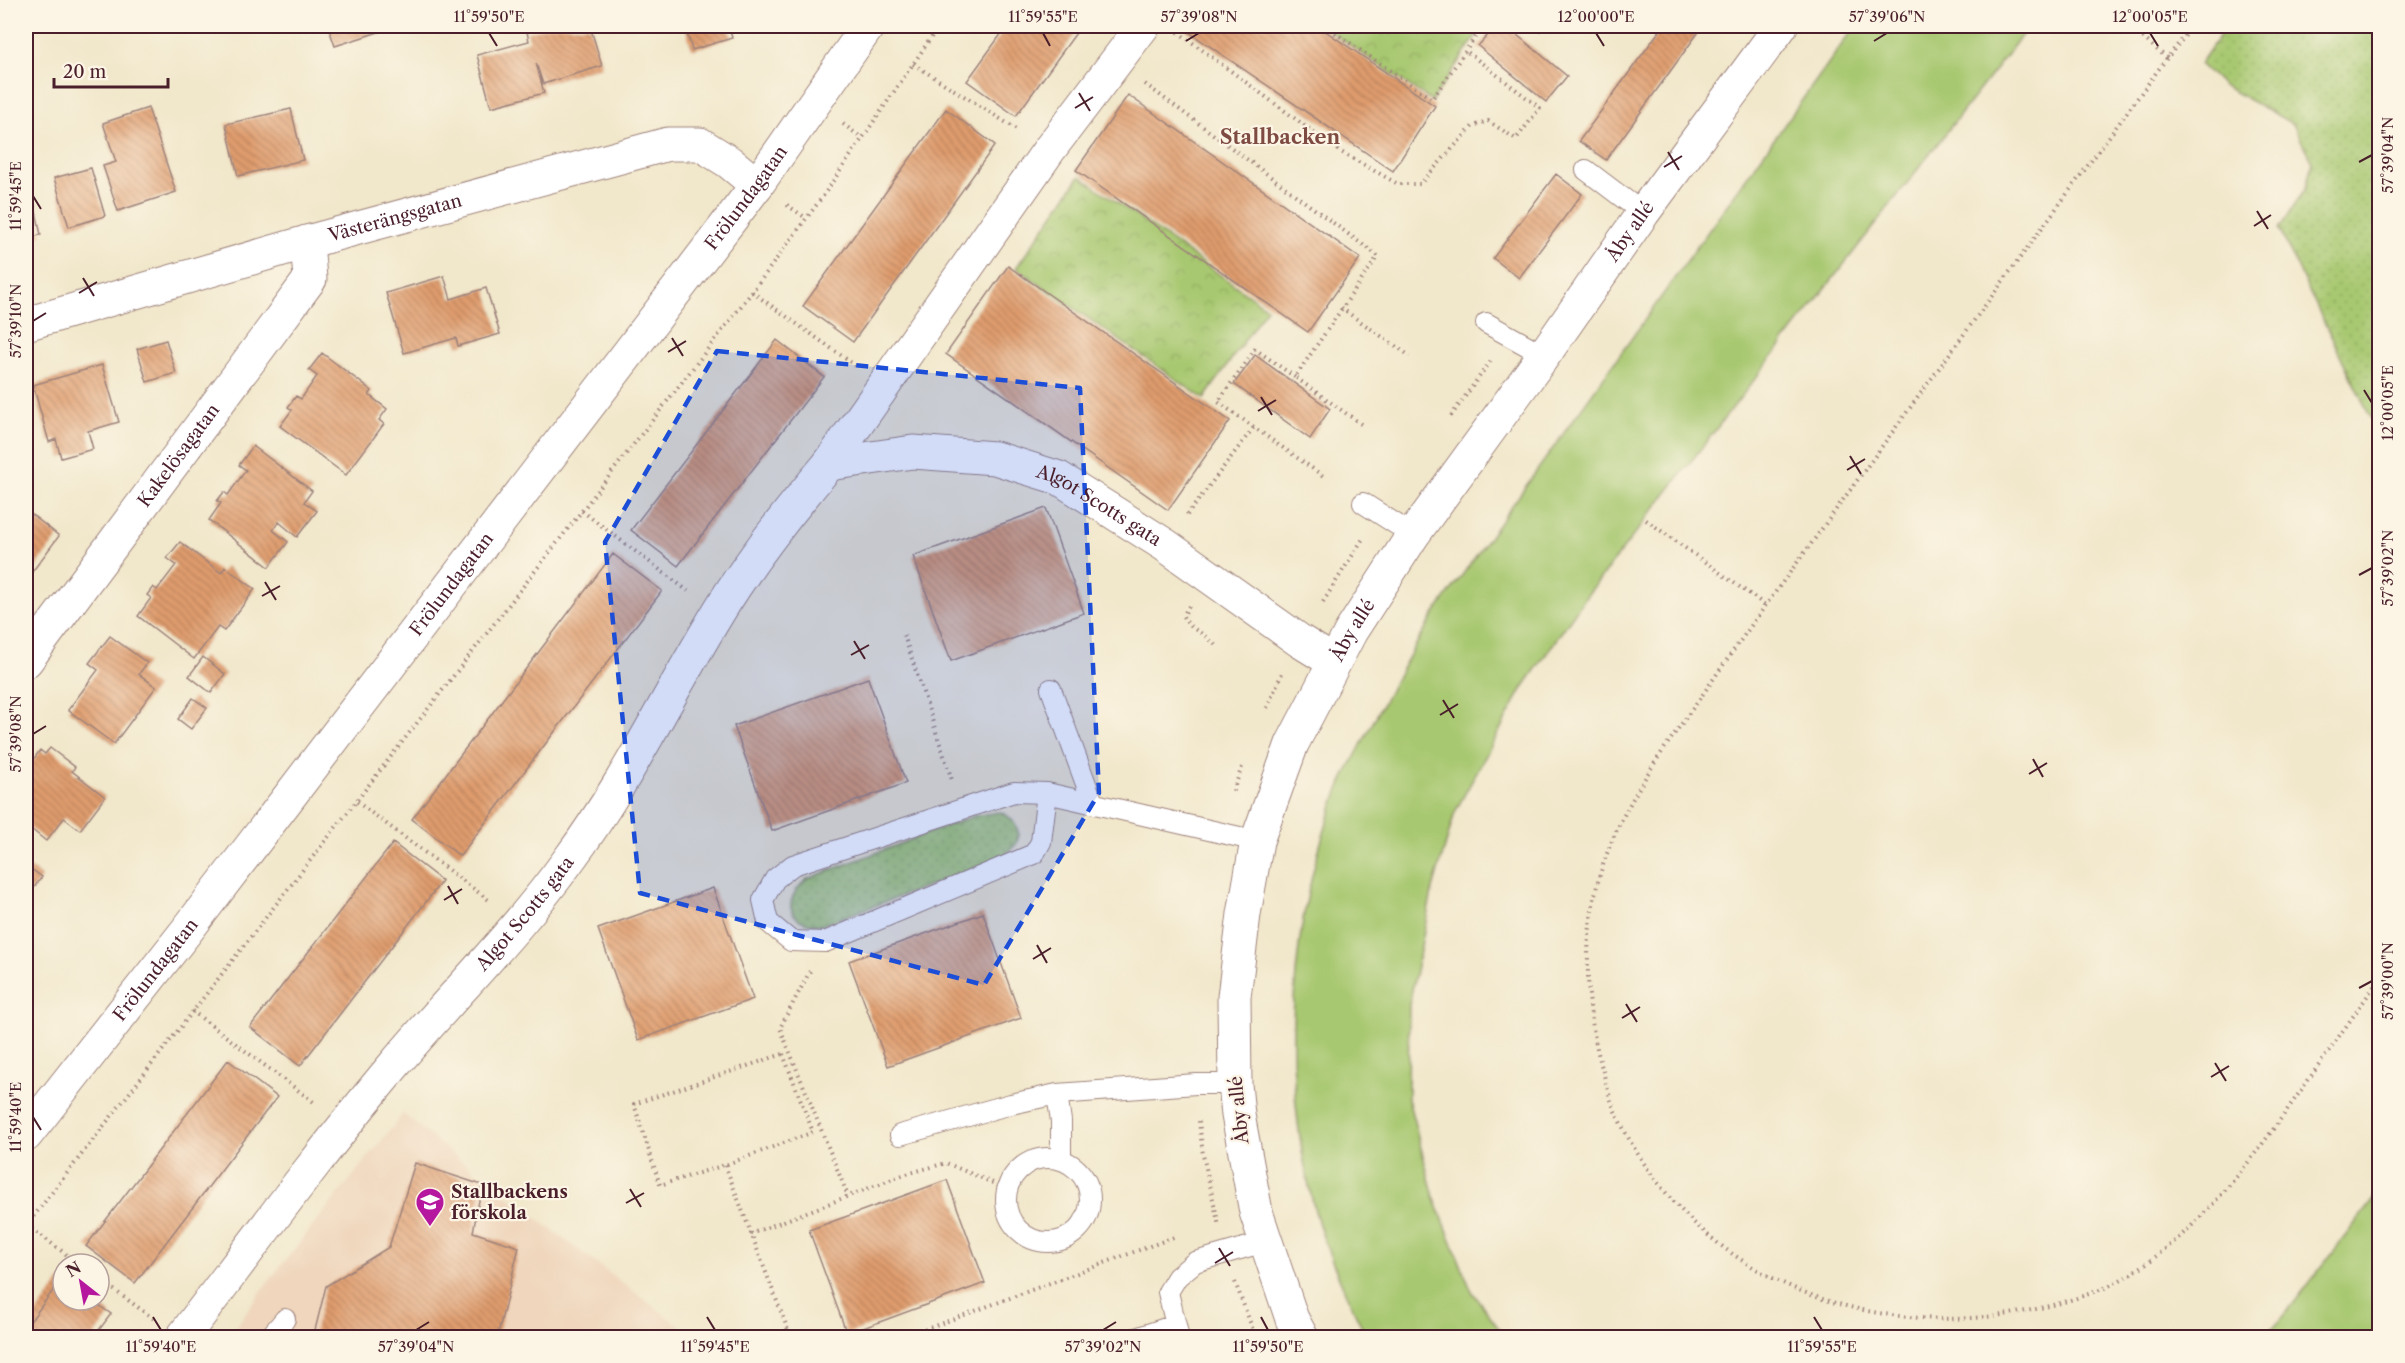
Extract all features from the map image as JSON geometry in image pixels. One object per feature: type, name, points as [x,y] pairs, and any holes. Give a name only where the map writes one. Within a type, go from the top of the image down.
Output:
[{"type":"street","name":"Frölundagatan","points":[[26,1135],[188,929],[758,185],[868,26]]},
{"type":"street","name":"Algot Scotts gata","points":[[171,1331],[402,1055],[519,923],[569,861],[611,798],[718,613],[786,516],[829,464],[1049,150],[1143,26]]},
{"type":"street","name":"Åby allé","points":[[1302,1338],[1292,1319],[1265,1242],[1248,1175],[1235,1084],[1234,997],[1244,914],[1257,841],[1292,744],[1351,631],[1413,536],[1776,27]]},
{"type":"street","name":"Västerängsgatan","points":[[26,324],[307,242],[668,144],[700,144],[729,162],[758,185]]},
{"type":"street","name":"Kakelösagatan","points":[[26,660],[310,279],[307,242]]},
{"type":"street","name":"Algot Scotts gata","points":[[829,464],[913,452],[995,458],[1059,478],[1165,545],[1300,641],[1334,662]]},
{"type":"lane","points":[[1586,170],[1643,213]]},
{"type":"lane","points":[[1486,323],[1544,354]]},
{"type":"lane","points":[[1362,503],[1413,536]]},
{"type":"lane","points":[[1050,689],[1093,803]]},
{"type":"lane","points":[[1047,793],[1041,842],[1034,854],[825,942],[791,941],[768,922],[763,900],[775,879],[793,865],[1014,792],[1047,793],[1257,841]]},
{"type":"lane","points":[[900,1135],[1011,1104],[1057,1094],[1196,1084],[1235,1084]]},
{"type":"lane","points":[[1057,1094],[1061,1121],[1061,1160]]},
{"type":"lane","points":[[1047,1158],[1061,1160],[1073,1166],[1083,1177],[1089,1197],[1086,1218],[1078,1230],[1067,1239],[1039,1242],[1025,1237],[1015,1228],[1008,1216],[1005,1203],[1006,1189],[1012,1176],[1034,1160],[1047,1158]]},
{"type":"lane","points":[[1136,1338],[1177,1331],[1168,1292],[1177,1277],[1195,1262],[1265,1242]]},
{"type":"lane","points":[[269,1338],[285,1319]]},
{"type":"path","points":[[62,1252],[26,1226],[752,292],[822,196],[939,26]]},
{"type":"path","points":[[1170,26],[1339,152],[1398,184],[1420,184],[1473,126],[1488,121],[1516,139],[1540,108],[1466,51]]},
{"type":"path","points":[[1325,26],[1432,99],[1483,26]]},
{"type":"path","points":[[1533,26],[1539,30],[1542,26]]},
{"type":"path","points":[[2129,26],[2167,58]]},
{"type":"path","points":[[1804,1297],[1756,1274],[1698,1229],[1649,1173],[1614,1108],[1593,1038],[1587,964],[1596,890],[1620,820],[1658,757],[1765,606],[2167,58],[2193,26]]},
{"type":"path","points":[[1115,62],[1378,256],[1295,376]]},
{"type":"path","points":[[913,64],[1049,150]]},
{"type":"path","points":[[752,292],[883,386]]},
{"type":"path","points":[[1341,308],[1410,356]]},
{"type":"path","points":[[1326,477],[1218,402],[1256,349],[1361,424]]},
{"type":"path","points":[[1165,545],[1254,427]]},
{"type":"path","points":[[582,511],[718,613]]},
{"type":"path","points":[[1646,520],[1765,606]]},
{"type":"path","points":[[904,634],[962,810]]},
{"type":"path","points":[[357,802],[519,923]]},
{"type":"path","points":[[825,942],[780,1028],[848,1196]]},
{"type":"path","points":[[2010,1319],[2041,1313],[2110,1286],[2174,1243],[2223,1192],[2265,1140],[2379,978]]},
{"type":"path","points":[[192,1011],[345,1125]]},
{"type":"path","points":[[783,1054],[813,1132],[725,1164],[660,1185],[634,1104],[783,1054]]},
{"type":"path","points":[[750,1234],[903,1175],[946,1163],[1006,1189]]},
{"type":"path","points":[[725,1164],[791,1338]]},
{"type":"path","points":[[1212,1224],[1218,1223]]},
{"type":"path","points":[[902,1338],[1183,1234]]},
{"type":"path","points":[[111,1288],[171,1331]]},
{"type":"highlighted area","points":[[717,351],[1080,388],[1099,793],[984,985],[640,893],[605,542]]},
{"type":"shaded area","name":"Stallbackens förskola","points":[[403,1114],[475,1172],[694,1337],[228,1338],[267,1283]]},
{"type":"green space","points":[[1322,26],[1483,26],[1432,101]]},
{"type":"green space","points":[[1855,26],[2029,26],[1585,598],[1524,686],[1455,812],[1432,892],[1409,1005],[1408,1099],[1434,1197],[1471,1290],[1505,1337],[1367,1337],[1337,1274],[1314,1207],[1303,1156],[1296,1103],[1293,1051],[1294,998],[1299,945],[1308,893],[1321,842],[1338,792],[1377,714],[1433,616]]},
{"type":"green space","points":[[2226,26],[2379,26],[2379,435],[2279,229],[2306,188],[2312,162],[2293,124],[2222,85],[2200,64]]},
{"type":"green space","points":[[1080,176],[1267,308],[1204,399],[1016,268]]},
{"type":"green space","points":[[999,812],[1012,820],[1019,835],[1016,844],[1000,860],[822,925],[810,924],[801,920],[792,910],[793,895],[807,879],[974,816]]},
{"type":"green space","points":[[2379,1192],[2379,1337],[2263,1337],[2284,1316]]},
{"type":"building","points":[[328,26],[387,26],[388,29],[335,46]]},
{"type":"building","points":[[550,26],[590,26],[602,66],[543,84],[536,63],[544,93],[491,107],[477,55],[529,41],[527,32]]},
{"type":"building","points":[[685,26],[729,26],[732,38],[692,50]]},
{"type":"building","points":[[1007,26],[1081,26],[1016,116],[967,81]]},
{"type":"building","points":[[1180,26],[1318,26],[1435,106],[1393,171]]},
{"type":"building","points":[[1496,26],[1506,26],[1567,76],[1546,102],[1478,46]]},
{"type":"building","points":[[1663,26],[1703,26],[1606,160],[1579,141]]},
{"type":"building","points":[[1128,95],[1360,258],[1308,332],[1076,170]]},
{"type":"building","points":[[148,108],[176,192],[118,211],[103,166],[116,162],[103,123]]},
{"type":"building","points":[[291,109],[303,160],[238,176],[226,124]]},
{"type":"building","points":[[946,109],[995,145],[853,342],[803,306]]},
{"type":"building","points":[[91,168],[105,216],[69,227],[54,178]]},
{"type":"building","points":[[1556,174],[1582,194],[1519,278],[1493,258]]},
{"type":"building","points":[[31,188],[41,235],[26,238],[26,189]]},
{"type":"building","points":[[1008,266],[1230,421],[1168,510],[946,354]]},
{"type":"building","points":[[444,276],[451,299],[486,288],[500,334],[458,346],[456,338],[404,353],[386,293]]},
{"type":"building","points":[[166,340],[176,373],[147,382],[137,349]]},
{"type":"building","points":[[777,340],[824,377],[678,566],[631,530]]},
{"type":"building","points":[[322,353],[372,391],[369,395],[387,409],[379,420],[384,424],[346,475],[280,426],[292,410],[288,407],[296,396],[301,399],[317,376],[309,370]]},
{"type":"building","points":[[1255,355],[1330,409],[1310,439],[1234,384]]},
{"type":"building","points":[[102,365],[119,422],[88,431],[93,449],[61,458],[56,439],[49,442],[33,385]]},
{"type":"building","points":[[253,446],[312,491],[304,502],[317,511],[297,537],[279,522],[273,530],[288,542],[269,567],[209,520],[221,503],[217,501],[224,492],[228,495],[246,470],[239,465]]},
{"type":"building","points":[[1046,508],[1084,613],[951,661],[913,556]]},
{"type":"building","points":[[26,510],[59,536],[26,580]]},
{"type":"building","points":[[180,542],[221,573],[225,567],[255,589],[224,631],[218,627],[194,659],[138,616],[151,598],[147,595],[153,587],[157,590],[176,565],[167,558]]},
{"type":"building","points":[[613,554],[662,591],[460,856],[412,819]]},
{"type":"building","points":[[110,636],[147,663],[139,674],[156,687],[114,744],[68,710],[98,670],[89,663]]},
{"type":"building","points":[[203,657],[225,674],[211,693],[189,676]]},
{"type":"building","points":[[868,678],[906,783],[772,831],[734,726]]},
{"type":"building","points":[[193,698],[207,708],[191,729],[178,719]]},
{"type":"building","points":[[50,748],[75,767],[72,771],[105,797],[80,830],[64,818],[46,841],[26,825],[26,764],[29,766],[40,750],[45,754]]},
{"type":"building","points":[[393,843],[442,881],[300,1066],[250,1027]]},
{"type":"building","points":[[26,865],[42,877],[26,898]]},
{"type":"building","points":[[713,888],[753,999],[638,1040],[598,929]]},
{"type":"building","points":[[983,913],[1021,1018],[888,1066],[849,961]]},
{"type":"building","points":[[228,1060],[277,1097],[135,1283],[111,1265],[111,1252],[94,1252],[86,1246]]},
{"type":"building","points":[[415,1163],[482,1185],[473,1232],[519,1247],[497,1338],[313,1338],[326,1286],[389,1247]]},
{"type":"building","points":[[947,1180],[985,1283],[847,1334],[809,1230]]},
{"type":"building","points":[[51,1293],[51,1312],[108,1312],[111,1314],[93,1338],[26,1338],[26,1327]]},
{"type":"place","name":"Stallbackens förskola","points":[[430,1228]]},
{"type":"district","name":"Stallbacken","points":[[1280,137]]}]
